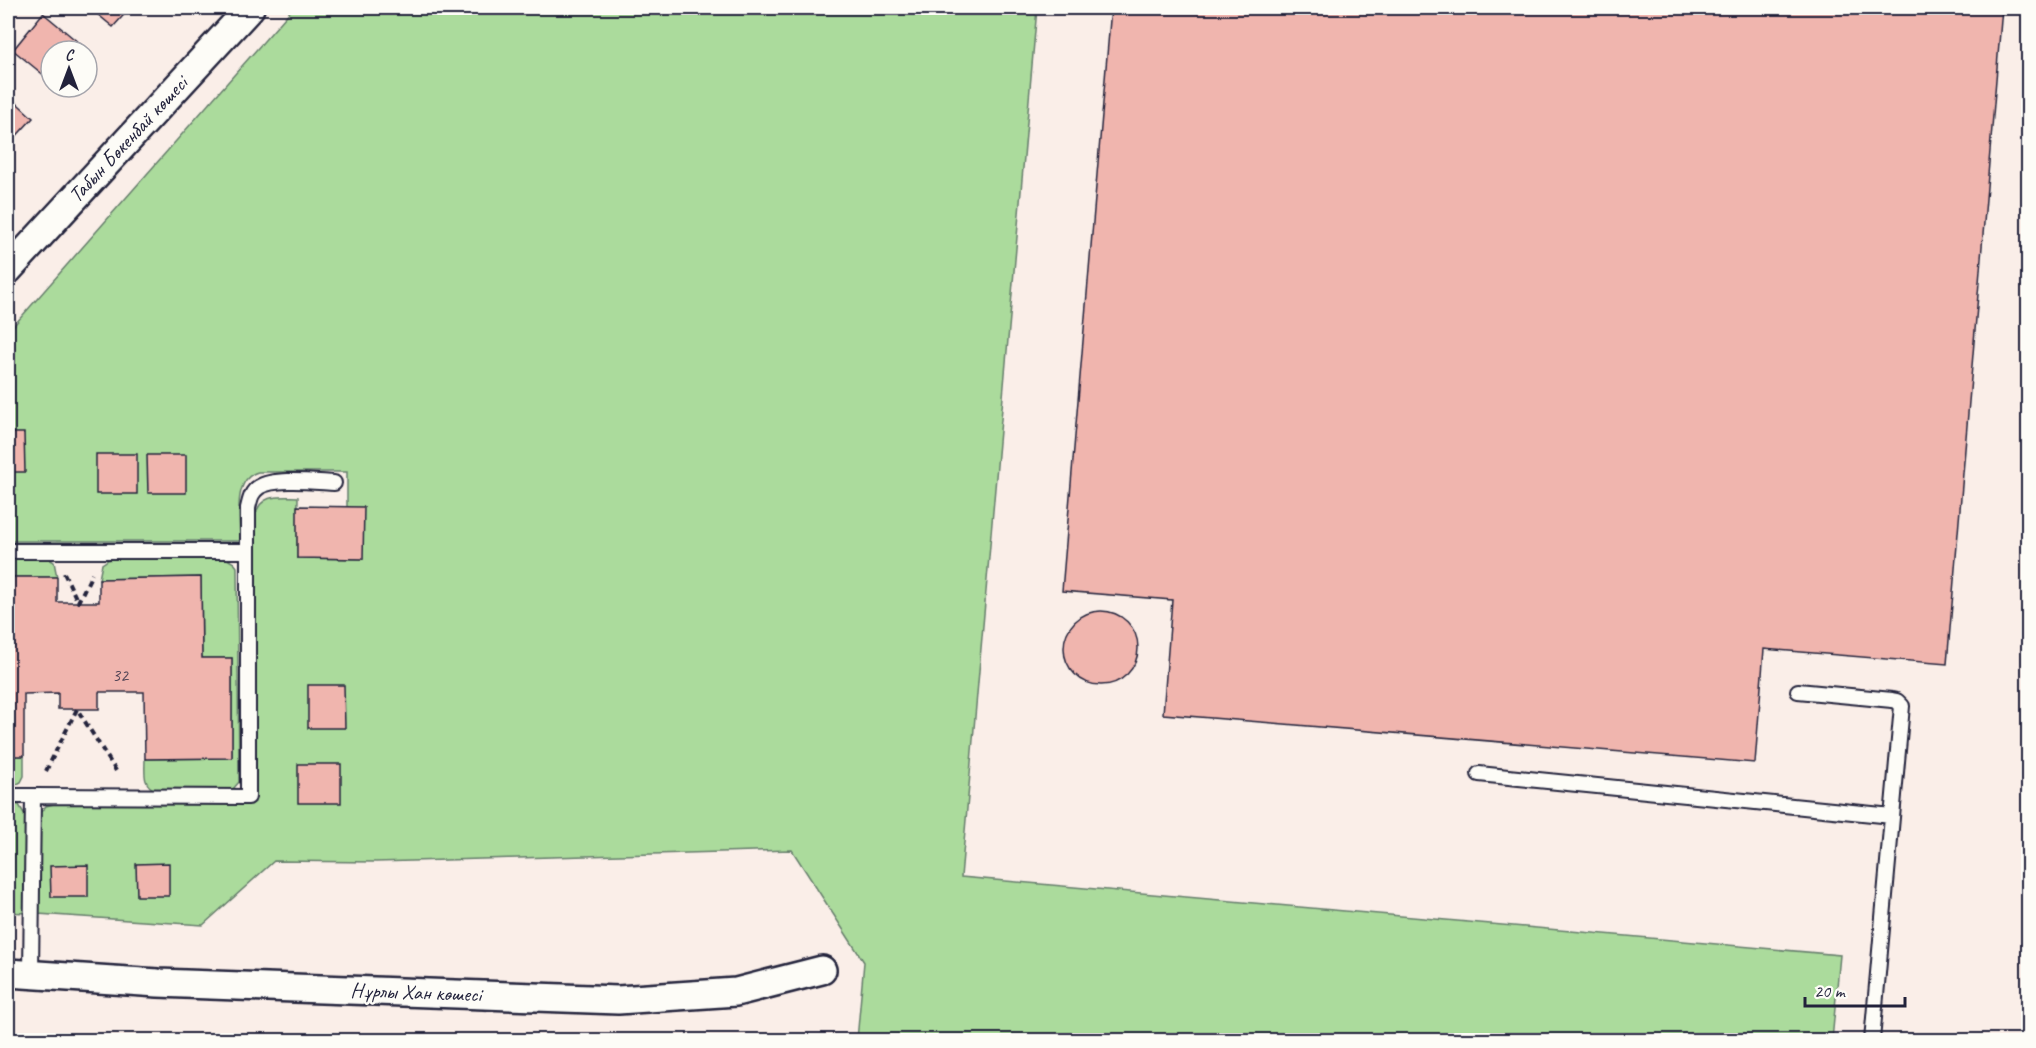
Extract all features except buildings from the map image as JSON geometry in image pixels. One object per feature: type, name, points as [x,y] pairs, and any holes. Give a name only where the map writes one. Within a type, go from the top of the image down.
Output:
[{"type":"street","name":"Табын Бөкенбай көшесі","points":[[8,270],[250,8]]},
{"type":"street","name":"Нұрлы Хан көшесі","points":[[19,973],[158,983],[618,1000],[736,992],[822,970]]},
{"type":"lane","points":[[8,796],[248,797],[248,508],[252,494],[258,487],[269,483],[334,483]]},
{"type":"lane","points":[[8,551],[247,551]]},
{"type":"lane","points":[[1798,691],[1892,700],[1902,706],[1872,1041]]},
{"type":"lane","points":[[1479,774],[1892,816]]},
{"type":"lane","points":[[19,973],[33,796]]},
{"type":"path","points":[[33,796],[77,709],[132,796]]},
{"type":"green space","points":[[293,8],[1037,8],[961,877],[1840,955],[1832,1040],[857,1040],[864,962],[792,850],[376,862],[274,861],[203,925],[38,914],[39,814],[46,806],[62,802],[255,802],[256,514],[262,502],[278,497],[298,497],[297,558],[363,559],[347,507],[347,472],[258,472],[250,476],[244,483],[239,501],[240,541],[8,541],[8,332]]},
{"type":"green space","points":[[8,558],[49,559],[54,562],[57,577],[8,577]]},
{"type":"green space","points":[[117,558],[227,559],[237,567],[239,782],[233,789],[157,790],[149,786],[145,774],[145,759],[232,758],[232,658],[202,658],[201,577],[99,579],[102,564]]},
{"type":"green space","points":[[8,756],[24,756],[24,776],[21,782],[8,789]]},
{"type":"green space","points":[[8,803],[19,805],[25,815],[25,913],[8,912]]}]
